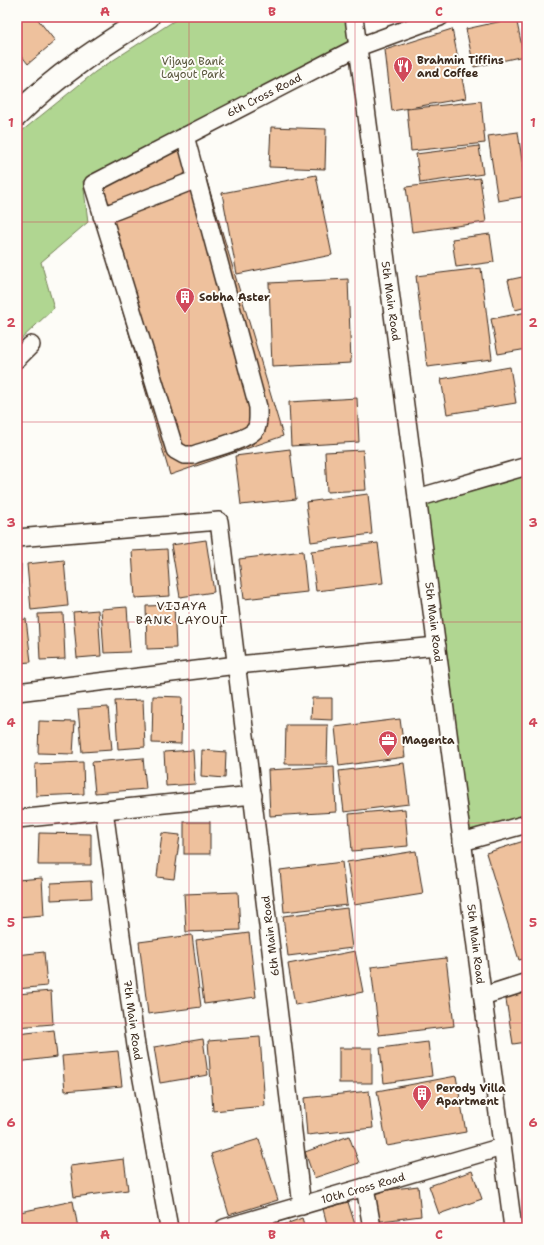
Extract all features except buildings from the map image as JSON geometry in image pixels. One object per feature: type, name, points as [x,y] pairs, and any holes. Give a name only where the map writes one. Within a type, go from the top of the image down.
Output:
[{"type":"street","points":[[17,115],[63,75],[107,43],[148,17]]},
{"type":"street","name":"5th Main Road","points":[[354,17],[513,1228]]},
{"type":"street","name":"6th Cross Road","points":[[102,216],[92,184],[358,47],[440,17]]},
{"type":"street","points":[[185,136],[197,179],[258,407],[258,421],[256,429],[247,436],[193,455],[184,455],[175,450],[102,216],[197,179]]},
{"type":"street","points":[[17,359],[31,345]]},
{"type":"street","points":[[417,498],[527,466]]},
{"type":"street","name":"6th Main Road","points":[[17,538],[219,521],[302,1206]]},
{"type":"street","points":[[17,692],[237,665],[437,646]]},
{"type":"street","points":[[17,819],[253,795]]},
{"type":"street","name":"7th Main Road","points":[[104,810],[136,1046],[169,1228]]},
{"type":"street","points":[[462,842],[527,824]]},
{"type":"street","points":[[482,996],[527,982]]},
{"type":"street","name":"10th Cross Road","points":[[224,1228],[502,1147]]},
{"type":"street","points":[[365,1187],[372,1228]]},
{"type":"green space","name":"Vijaya Bank Layout Park","points":[[180,17],[346,17],[350,42],[83,181],[88,222],[41,262],[54,308],[17,343],[17,135],[95,72]]},
{"type":"green space","points":[[527,466],[527,824],[462,842],[417,498]]},
{"type":"place","name":"Brahmin Tiffins and Coffee","points":[[403,83]]},
{"type":"place","name":"Sobha Aster","points":[[185,314]]},
{"type":"place","name":"Magenta","points":[[388,757]]},
{"type":"place","name":"Perody Villa Apartment","points":[[422,1111]]},
{"type":"district","name":"VIJAYA BANK LAYOUT","points":[[182,613]]}]
